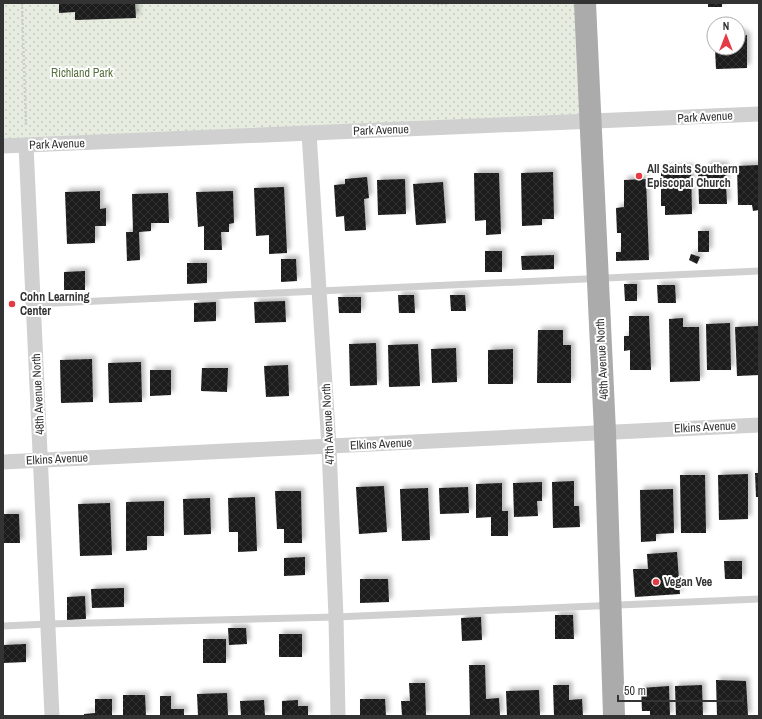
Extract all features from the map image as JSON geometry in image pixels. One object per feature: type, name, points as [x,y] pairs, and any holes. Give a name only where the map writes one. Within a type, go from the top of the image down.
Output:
[{"type":"main road","name":"46th Avenue North","points":[[585,3],[605,432],[614,716]]},
{"type":"street","name":"Park Avenue","points":[[3,146],[759,114]]},
{"type":"street","name":"47th Avenue North","points":[[309,133],[329,447],[336,617],[338,716]]},
{"type":"street","name":"48th Avenue North","points":[[26,145],[52,716]]},
{"type":"street","name":"Elkins Avenue","points":[[3,462],[759,425]]},
{"type":"lane","points":[[33,304],[759,271]]},
{"type":"lane","points":[[3,626],[336,617],[759,599]]},
{"type":"path","points":[[22,3],[26,127]]},
{"type":"path","points":[[434,3],[448,3]]},
{"type":"green space","name":"Richland Park","points":[[3,3],[585,3],[590,122],[3,146]]},
{"type":"building","points":[[59,3],[135,3],[136,18],[75,20],[75,12],[59,13]]},
{"type":"building","points":[[708,3],[722,3],[722,7],[708,7]]},
{"type":"building","points":[[747,35],[747,68],[716,69],[715,56],[746,56]]},
{"type":"building","points":[[706,165],[725,165],[727,204],[699,204],[698,171],[706,171]]},
{"type":"building","points":[[759,165],[759,210],[753,211],[752,205],[738,205],[737,166]]},
{"type":"building","points":[[691,167],[692,214],[665,215],[665,206],[661,206],[661,168]]},
{"type":"building","points":[[553,172],[554,219],[542,219],[542,225],[522,226],[521,173]]},
{"type":"building","points":[[474,173],[499,173],[501,234],[486,235],[486,220],[475,221]]},
{"type":"building","points":[[367,177],[369,198],[364,199],[366,230],[345,231],[344,216],[336,217],[334,185],[345,184],[345,179]]},
{"type":"building","points":[[405,179],[406,214],[378,215],[377,180]]},
{"type":"building","points":[[646,179],[649,260],[616,261],[616,252],[621,252],[621,233],[617,233],[616,208],[624,207],[624,180]]},
{"type":"building","points":[[443,182],[446,223],[416,225],[413,184]]},
{"type":"building","points":[[284,187],[287,253],[269,254],[269,235],[256,236],[254,188]]},
{"type":"building","points":[[100,191],[100,209],[106,208],[106,226],[95,226],[95,243],[67,244],[65,192]]},
{"type":"building","points":[[233,191],[234,223],[229,224],[229,232],[221,232],[222,250],[204,250],[204,226],[198,227],[196,192]]},
{"type":"building","points":[[168,193],[169,223],[151,223],[151,231],[139,232],[140,260],[127,261],[126,232],[133,232],[132,194]]},
{"type":"building","points":[[698,231],[709,231],[709,252],[698,252]]},
{"type":"building","points":[[485,251],[502,251],[502,272],[485,272]]},
{"type":"building","points":[[691,254],[700,257],[697,264],[689,260]]},
{"type":"building","points":[[554,255],[554,269],[522,270],[521,256]]},
{"type":"building","points":[[281,259],[296,259],[297,281],[281,282]]},
{"type":"building","points":[[187,263],[207,263],[207,283],[187,284]]},
{"type":"building","points":[[85,271],[85,290],[64,290],[64,272]]},
{"type":"building","points":[[624,284],[637,284],[637,301],[625,301]]},
{"type":"building","points":[[657,285],[675,285],[676,303],[658,303]]},
{"type":"building","points":[[398,295],[414,295],[415,313],[399,313]]},
{"type":"building","points":[[450,295],[465,295],[466,311],[451,311]]},
{"type":"building","points":[[338,297],[361,297],[361,313],[339,313]]},
{"type":"building","points":[[285,301],[286,322],[255,323],[254,302]]},
{"type":"building","points":[[216,302],[216,321],[194,322],[194,303]]},
{"type":"building","points":[[629,316],[649,316],[651,370],[630,370],[630,350],[624,351],[624,336],[629,336]]},
{"type":"building","points":[[683,318],[683,327],[699,327],[700,381],[670,382],[669,319]]},
{"type":"building","points":[[730,323],[731,370],[707,370],[706,324]]},
{"type":"building","points":[[758,326],[759,375],[737,376],[735,327]]},
{"type":"building","points":[[538,330],[563,330],[563,345],[571,345],[571,383],[537,383]]},
{"type":"building","points":[[376,343],[377,385],[350,386],[349,344]]},
{"type":"building","points":[[418,344],[420,386],[389,387],[388,345]]},
{"type":"building","points":[[456,348],[457,382],[432,383],[431,349]]},
{"type":"building","points":[[513,349],[513,384],[488,384],[488,350]]},
{"type":"building","points":[[92,359],[93,402],[61,403],[60,360]]},
{"type":"building","points":[[141,362],[142,402],[109,403],[108,363]]},
{"type":"building","points":[[288,365],[289,396],[266,397],[264,366]]},
{"type":"building","points":[[202,368],[228,368],[227,392],[201,391]]},
{"type":"building","points":[[150,370],[171,370],[171,395],[150,396]]},
{"type":"building","points":[[755,473],[759,473],[759,497],[756,497]]},
{"type":"building","points":[[748,474],[748,519],[719,520],[718,475]]},
{"type":"building","points":[[680,475],[705,475],[706,533],[681,533]]},
{"type":"building","points":[[574,481],[574,506],[579,506],[580,527],[553,528],[552,482]]},
{"type":"building","points":[[542,482],[542,501],[537,501],[538,516],[514,517],[513,483]]},
{"type":"building","points":[[502,483],[502,511],[508,511],[508,536],[491,536],[491,517],[476,518],[476,484]]},
{"type":"building","points":[[384,486],[387,532],[359,534],[356,487]]},
{"type":"building","points":[[468,487],[469,513],[440,514],[439,488]]},
{"type":"building","points":[[428,488],[430,540],[402,541],[400,489]]},
{"type":"building","points":[[673,489],[674,533],[656,534],[656,541],[641,542],[640,490]]},
{"type":"building","points":[[275,491],[301,491],[302,543],[284,543],[284,529],[277,529]]},
{"type":"building","points":[[255,497],[257,551],[238,552],[238,532],[229,532],[228,498]]},
{"type":"building","points":[[210,498],[211,534],[184,535],[183,499]]},
{"type":"building","points":[[164,501],[164,536],[147,536],[147,550],[126,551],[126,502]]},
{"type":"building","points":[[110,503],[112,555],[80,556],[78,504]]},
{"type":"building","points":[[3,514],[19,514],[20,543],[3,543]]},
{"type":"building","name":"Vegan Vee","points":[[677,552],[680,594],[635,597],[633,569],[648,569],[647,554]]},
{"type":"building","points":[[305,557],[305,575],[284,576],[284,558]]},
{"type":"building","points":[[724,561],[742,561],[742,579],[725,579]]},
{"type":"building","points":[[360,579],[388,579],[389,602],[360,603]]},
{"type":"building","points":[[124,588],[124,607],[92,608],[91,589]]},
{"type":"building","points":[[85,596],[86,619],[67,620],[67,597]]},
{"type":"building","points":[[555,615],[573,615],[574,639],[555,639]]},
{"type":"building","points":[[481,617],[482,640],[462,641],[461,618]]},
{"type":"building","points":[[228,628],[246,628],[247,644],[229,645]]},
{"type":"building","points":[[279,634],[302,634],[302,657],[279,657]]},
{"type":"building","points":[[203,639],[226,639],[226,663],[203,663]]},
{"type":"building","points":[[26,644],[26,662],[3,663],[3,645]]},
{"type":"building","points":[[469,665],[485,665],[486,699],[499,698],[500,716],[470,716]]},
{"type":"building","points":[[716,680],[746,681],[748,716],[717,716]]},
{"type":"building","points":[[409,683],[425,683],[426,716],[402,716],[401,701],[410,701]]},
{"type":"building","points":[[553,685],[569,685],[569,700],[582,699],[583,716],[554,716]]},
{"type":"building","points":[[702,685],[703,716],[676,716],[675,686]]},
{"type":"building","points":[[669,686],[670,716],[650,716],[650,711],[642,711],[641,688]]},
{"type":"building","points":[[539,690],[540,716],[507,716],[506,691]]},
{"type":"building","points":[[227,693],[228,716],[198,716],[197,694]]},
{"type":"building","points":[[123,695],[145,695],[146,716],[123,716]]},
{"type":"building","points":[[160,696],[171,696],[171,709],[184,709],[184,716],[160,716]]},
{"type":"building","points":[[95,699],[112,699],[112,716],[84,716],[84,714],[95,713]]},
{"type":"building","points":[[360,699],[385,699],[386,716],[360,716]]},
{"type":"building","points":[[264,700],[265,716],[241,716],[240,701]]},
{"type":"building","points":[[298,700],[298,706],[308,706],[308,716],[282,716],[282,701]]},
{"type":"place","name":"All Saints Southern Episcopal Church","points":[[639,176]]},
{"type":"place","name":"Cohn Learning Center","points":[[12,304]]},
{"type":"place","name":"Vegan Vee","points":[[656,582]]}]
